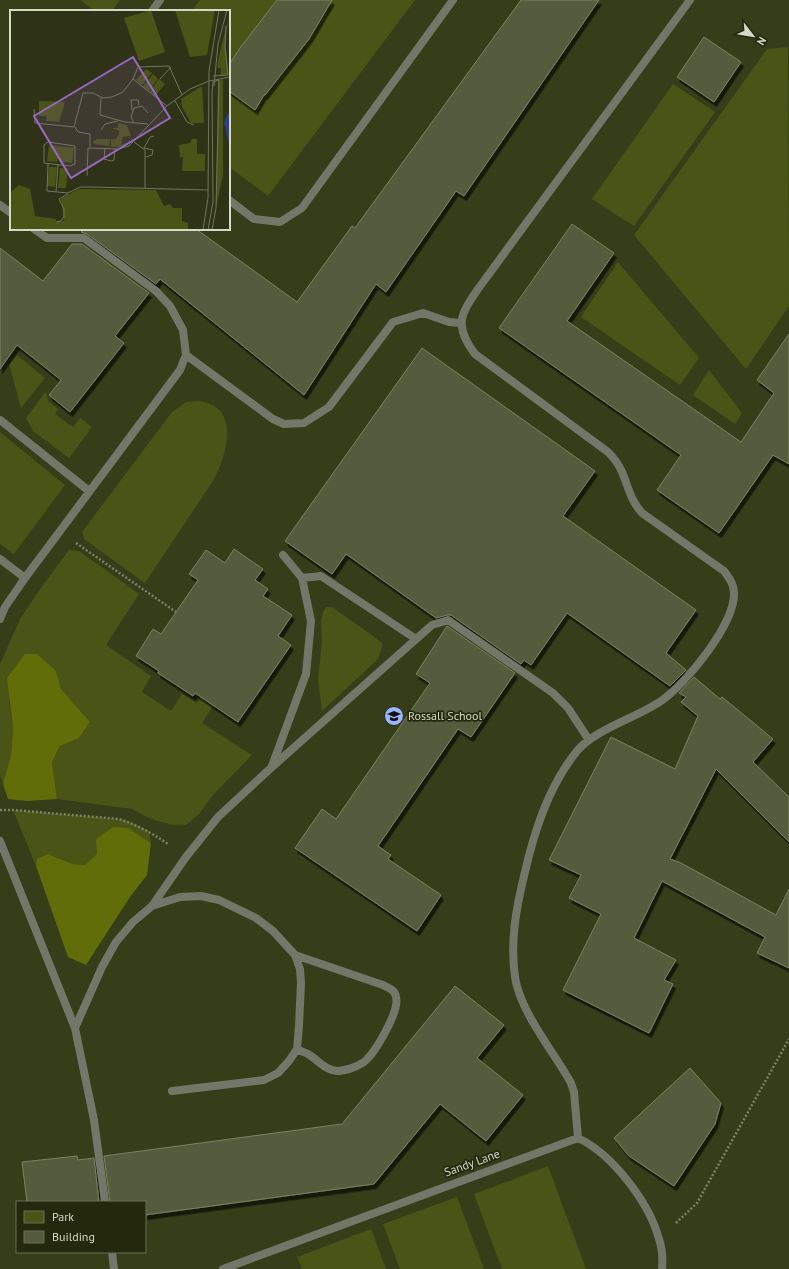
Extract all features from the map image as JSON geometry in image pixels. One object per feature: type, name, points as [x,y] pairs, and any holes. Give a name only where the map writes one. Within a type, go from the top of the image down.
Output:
[{"type":"lane","points":[[153,10],[160,0]]},
{"type":"lane","points":[[230,201],[254,219],[280,222],[302,208],[453,0]]},
{"type":"lane","points":[[662,1269],[663,1260],[659,1238],[648,1211],[632,1187],[615,1168],[587,1142],[578,1138],[574,1092],[571,1083],[535,1025],[519,994],[515,978],[513,933],[516,908],[531,845],[547,803],[569,761],[578,749],[589,740],[660,702],[682,684],[719,635],[728,620],[734,598],[732,581],[724,571],[642,513],[630,496],[622,470],[616,460],[608,452],[475,354],[467,344],[461,323],[464,311],[478,289],[690,0]]},
{"type":"lane","points":[[0,205],[10,212]]},
{"type":"lane","points":[[0,619],[5,607],[25,578],[180,370],[186,355],[183,330],[170,306],[156,291],[84,238],[47,238],[35,230]]},
{"type":"lane","points":[[186,355],[273,419],[284,424],[304,423],[330,407],[393,322],[423,313],[449,322],[461,323]]},
{"type":"lane","points":[[0,420],[89,492]]},
{"type":"lane","points":[[272,767],[306,674],[311,621],[302,578],[283,555]]},
{"type":"lane","points":[[0,559],[25,578]]},
{"type":"lane","points":[[302,578],[321,576],[416,639]]},
{"type":"lane","points":[[75,1028],[102,967],[116,942],[132,922],[152,906],[186,857],[218,817],[432,625],[448,620],[561,700],[589,740]]},
{"type":"lane","points":[[0,841],[75,1028],[94,1120],[105,1201]]},
{"type":"lane","points":[[152,906],[180,896],[201,896],[219,900],[256,918],[273,931],[295,955],[300,969],[300,1026],[297,1049],[278,1073],[264,1080],[172,1091]]},
{"type":"lane","points":[[295,955],[383,985],[392,990],[396,996],[397,1006],[374,1050],[364,1062],[351,1068],[338,1071],[329,1069],[297,1049]]},
{"type":"lane","name":"Sandy Lane","points":[[223,1269],[578,1138]]},
{"type":"lane","points":[[112,1253],[114,1269]]},
{"type":"path","points":[[60,531],[176,612]]},
{"type":"path","points":[[0,810],[119,819],[135,824],[149,831],[186,857]]},
{"type":"path","points":[[659,1238],[697,1203],[789,1039]]},
{"type":"shaded area","name":"Rossall School","points":[[0,0],[789,0],[789,1269],[0,1269]]},
{"type":"green space","points":[[80,0],[120,0],[113,10],[94,10]]},
{"type":"green space","points":[[200,0],[415,0],[268,196],[230,168],[230,10],[192,10]]},
{"type":"green space","points":[[788,47],[789,306],[746,369],[634,235],[767,49]]},
{"type":"green space","points":[[673,84],[715,112],[634,226],[592,199]]},
{"type":"green space","points":[[618,262],[699,358],[680,385],[581,317]]},
{"type":"green space","points":[[17,355],[45,378],[21,408],[9,364]]},
{"type":"green space","points":[[709,370],[742,413],[735,424],[693,395]]},
{"type":"green space","points":[[46,391],[48,401],[58,409],[55,414],[73,427],[80,418],[92,427],[69,458],[33,431],[26,418]]},
{"type":"green space","points":[[200,401],[217,408],[223,415],[226,424],[226,444],[221,464],[213,481],[145,583],[84,539],[82,532],[172,412],[186,402]]},
{"type":"green space","points":[[0,432],[65,485],[14,554],[0,544]]},
{"type":"green space","points":[[69,550],[79,551],[139,594],[106,645],[151,676],[142,692],[171,711],[182,694],[197,703],[219,668],[237,669],[202,723],[252,755],[213,795],[199,814],[186,825],[174,825],[157,821],[132,809],[57,799],[52,762],[60,746],[79,738],[90,722],[61,689],[56,671],[9,701],[13,728],[11,755],[3,784],[0,775],[0,664],[20,619]]},
{"type":"green space","points":[[326,607],[332,607],[376,638],[382,643],[382,646],[379,657],[376,661],[322,711],[318,679],[322,642],[321,621]]},
{"type":"green space","points":[[25,654],[37,654],[56,671],[61,689],[90,722],[79,738],[60,746],[52,762],[57,799],[27,801],[8,799],[3,784],[11,755],[13,728],[7,678]]},
{"type":"green space","points":[[13,810],[119,819],[135,824],[149,831],[151,843],[128,828],[85,865],[73,864],[48,854],[38,859],[36,866]]},
{"type":"green space","points":[[113,827],[128,828],[151,843],[147,875],[130,897],[86,965],[68,957],[36,866],[37,859],[48,854],[73,864],[85,865],[97,854],[96,839]]},
{"type":"green space","points":[[548,1166],[586,1269],[502,1269],[474,1194]]},
{"type":"green space","points":[[457,1197],[484,1269],[400,1269],[383,1224]]},
{"type":"green space","points":[[371,1229],[386,1269],[302,1269],[297,1257]]},
{"type":"building","points":[[277,0],[332,0],[309,39],[264,95],[255,110],[230,92],[230,63]]},
{"type":"building","points":[[521,0],[599,0],[464,196],[456,191],[386,292],[376,284],[304,395],[160,279],[156,284],[87,234],[81,232],[83,230],[197,230],[297,302],[352,226],[355,228]]},
{"type":"building","points":[[704,37],[741,62],[714,102],[677,77]]},
{"type":"building","points":[[572,224],[614,253],[567,321],[741,442],[774,393],[757,380],[789,334],[789,464],[773,455],[719,533],[657,490],[681,455],[499,328]]},
{"type":"building","points":[[72,244],[82,244],[149,293],[115,336],[124,343],[70,412],[49,395],[61,380],[17,345],[0,369],[0,248],[43,281]]},
{"type":"building","points":[[422,348],[595,471],[563,516],[696,610],[666,653],[686,670],[670,686],[567,613],[531,665],[524,660],[521,664],[451,615],[436,618],[346,554],[332,574],[285,541]]},
{"type":"building","points":[[234,549],[263,569],[255,580],[268,589],[263,596],[292,615],[278,636],[291,645],[238,722],[195,693],[193,696],[158,673],[159,671],[136,656],[153,629],[161,634],[198,580],[189,574],[206,550],[225,563]]},
{"type":"building","points":[[447,626],[515,673],[471,737],[458,729],[378,846],[391,855],[388,859],[441,895],[417,931],[295,848],[322,809],[336,819],[430,683],[416,674]]},
{"type":"building","points":[[694,677],[720,699],[722,697],[773,739],[753,762],[789,797],[789,842],[716,769],[670,859],[681,863],[776,915],[789,889],[789,968],[757,953],[765,937],[662,881],[634,938],[676,960],[664,980],[673,984],[649,1033],[563,990],[601,914],[569,898],[581,875],[549,860],[611,737],[675,769],[698,716],[681,702],[686,697],[679,693]]},
{"type":"building","points":[[455,986],[504,1025],[477,1058],[523,1095],[486,1141],[440,1104],[374,1184],[146,1215],[146,1201],[110,1201],[104,1156],[342,1124]]},
{"type":"building","points":[[690,1068],[721,1103],[715,1124],[674,1186],[629,1156],[614,1138]]},
{"type":"building","points":[[77,1156],[78,1160],[94,1158],[99,1201],[27,1201],[22,1162]]},
{"type":"place","name":"Rossall School","points":[[394,716]]}]
